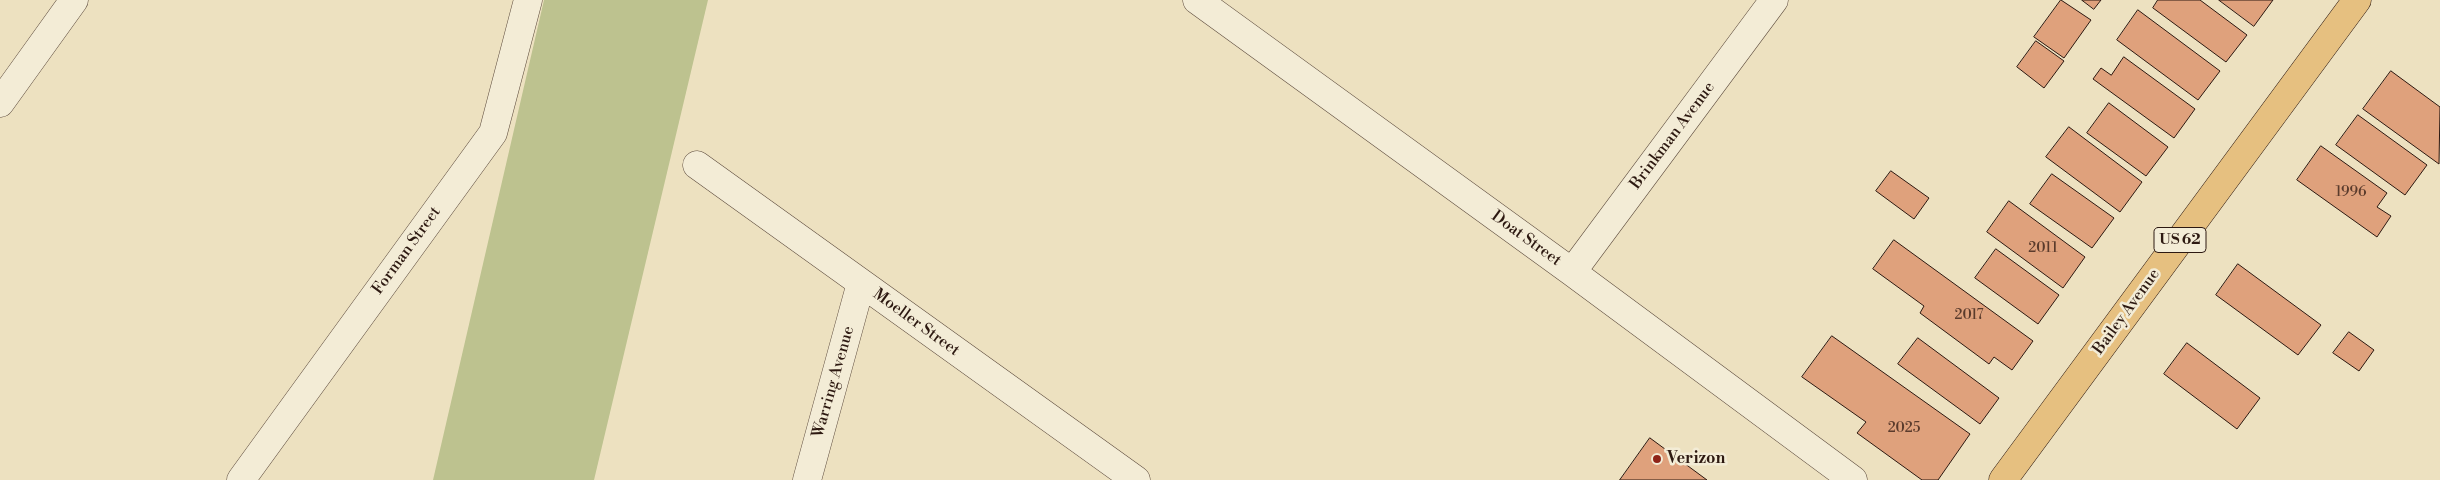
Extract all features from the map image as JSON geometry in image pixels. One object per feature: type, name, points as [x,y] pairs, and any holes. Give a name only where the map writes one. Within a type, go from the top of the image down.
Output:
[{"type":"main road","name":"Bailey Avenue","points":[[2003,480],[2356,0]]},
{"type":"street","points":[[0,103],[74,0]]},
{"type":"street","name":"Forman Street","points":[[241,480],[493,133],[528,0]]},
{"type":"street","name":"Brinkman Avenue","points":[[1572,272],[1774,0]]},
{"type":"street","name":"Doat Street","points":[[1207,3],[1853,480]]},
{"type":"street","name":"Moeller Street","points":[[697,165],[1136,480]]},
{"type":"street","name":"Warring Avenue","points":[[807,480],[861,283]]},
{"type":"green space","points":[[544,0],[708,0],[594,480],[433,480]]},
{"type":"building","points":[[2061,0],[2091,20],[2064,58],[2034,37]]},
{"type":"building","points":[[2082,0],[2101,0],[2094,9]]},
{"type":"building","points":[[2158,0],[2200,0],[2247,35],[2226,62],[2153,8]]},
{"type":"building","points":[[2219,0],[2273,0],[2254,26]]},
{"type":"building","points":[[2138,10],[2220,71],[2198,100],[2117,40]]},
{"type":"building","points":[[2036,41],[2064,61],[2044,88],[2017,67]]},
{"type":"building","points":[[2124,57],[2195,109],[2174,138],[2093,79],[2101,68],[2111,75]]},
{"type":"building","points":[[2391,71],[2440,107],[2439,164],[2363,109]]},
{"type":"building","points":[[2109,103],[2168,147],[2146,176],[2087,133]]},
{"type":"building","points":[[2358,115],[2427,165],[2405,195],[2336,145]]},
{"type":"building","points":[[2069,127],[2142,182],[2120,212],[2046,157]]},
{"type":"building","points":[[2321,146],[2387,193],[2377,207],[2391,216],[2377,237],[2297,180]]},
{"type":"building","points":[[1891,171],[1929,198],[1914,219],[1876,191]]},
{"type":"building","points":[[2052,174],[2114,218],[2092,248],[2030,204]]},
{"type":"building","points":[[2009,201],[2085,257],[2063,288],[1987,232]]},
{"type":"building","points":[[1894,240],[2033,341],[2012,370],[1994,357],[1989,364],[1920,313],[1924,306],[1873,269]]},
{"type":"building","points":[[1996,249],[2059,295],[2038,324],[1975,278]]},
{"type":"building","points":[[2238,264],[2321,325],[2298,355],[2216,295]]},
{"type":"building","points":[[2349,332],[2374,350],[2359,371],[2333,353]]},
{"type":"building","points":[[1832,336],[1970,434],[1938,480],[1922,480],[1857,433],[1866,422],[1802,377]]},
{"type":"building","points":[[1918,338],[1999,398],[1980,424],[1898,364]]},
{"type":"building","points":[[2187,343],[2260,398],[2237,429],[2164,374]]},
{"type":"building","name":"Verizon","points":[[1650,438],[1707,480],[1620,480]]},
{"type":"place","name":"Verizon","points":[[1657,459]]}]
